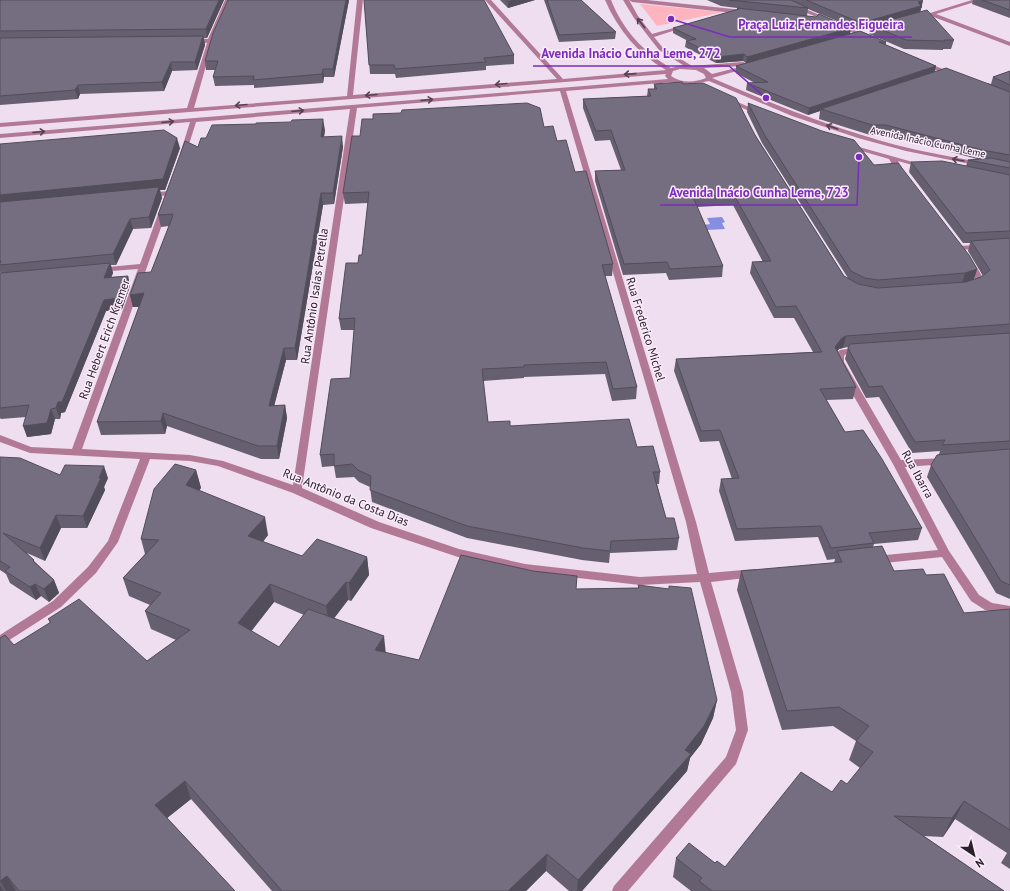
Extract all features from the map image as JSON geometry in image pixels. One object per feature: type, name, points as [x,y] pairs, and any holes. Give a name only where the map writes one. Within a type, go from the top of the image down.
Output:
[{"type":"street","points":[[190,109],[210,41],[228,0]]},
{"type":"street","points":[[350,96],[360,0]]},
{"type":"street","name":"Rua Frederico Michel","points":[[488,0],[561,84],[691,522],[704,578],[737,692],[742,730],[731,760],[619,891]]},
{"type":"street","points":[[608,0],[613,14],[634,42],[651,60],[670,71]]},
{"type":"street","points":[[626,0],[661,49],[671,57],[693,67]]},
{"type":"street","points":[[632,0],[751,12]]},
{"type":"street","points":[[782,0],[875,41]]},
{"type":"street","points":[[910,20],[978,0]]},
{"type":"street","points":[[712,17],[733,11]]},
{"type":"street","points":[[931,14],[1010,44]]},
{"type":"street","points":[[803,17],[826,20]]},
{"type":"street","points":[[651,36],[689,24]]},
{"type":"street","points":[[853,37],[875,30]]},
{"type":"street","points":[[182,40],[210,41]]},
{"type":"street","points":[[918,60],[961,79]]},
{"type":"street","points":[[0,136],[354,106],[670,71],[680,67],[754,63],[736,71],[700,82],[688,83]]},
{"type":"street","name":"Avenida Inácio Cunha Leme","points":[[693,67],[708,72],[709,78],[748,96],[808,119],[883,144],[986,165]]},
{"type":"street","points":[[670,71],[668,76],[674,80]]},
{"type":"street","points":[[736,71],[732,80],[734,84],[748,96]]},
{"type":"street","points":[[939,75],[946,73]]},
{"type":"street","points":[[0,125],[350,96],[561,84],[674,80],[688,83],[701,89]]},
{"type":"street","points":[[720,97],[769,118]]},
{"type":"street","points":[[739,105],[744,117]]},
{"type":"street","name":"Rua Antônio Isaías Petrella","points":[[297,490],[354,106]]},
{"type":"street","points":[[808,119],[816,116]]},
{"type":"street","points":[[179,164],[194,120]]},
{"type":"street","name":"Avenida Inácio Cunha Leme","points":[[845,145],[893,159],[933,168]]},
{"type":"street","points":[[893,159],[906,179]]},
{"type":"street","name":"Rua Hebert Erich Kremer","points":[[76,453],[142,266],[171,189],[139,196]]},
{"type":"street","points":[[962,288],[974,285],[981,281],[971,263],[956,245],[1010,245]]},
{"type":"street","points":[[87,271],[142,266]]},
{"type":"street","name":"Rua Ibarra","points":[[869,349],[843,352],[839,355],[839,362],[898,464],[946,553],[975,598],[989,606],[1010,610]]},
{"type":"street","name":"Rua Antônio da Costa Dias","points":[[0,438],[30,450],[190,458],[219,463],[297,490],[375,525],[458,553],[518,566],[587,576],[640,581],[704,578],[766,571]]},
{"type":"street","points":[[0,641],[57,604],[92,570],[113,542],[146,456]]},
{"type":"street","points":[[898,464],[958,460]]},
{"type":"street","points":[[868,561],[946,553]]},
{"type":"shaded area","points":[[640,4],[723,12],[657,26]]},
{"type":"water","points":[[722,217],[725,222],[722,223],[725,229],[706,230],[704,225],[710,224],[707,218]]},
{"type":"building","points":[[1,0],[219,0],[206,29],[0,31]]},
{"type":"building","points":[[228,0],[346,0],[333,69],[323,69],[322,74],[253,80],[254,76],[213,77],[218,61],[205,61],[213,33]]},
{"type":"building","points":[[364,0],[484,0],[514,55],[484,58],[486,62],[395,69],[394,65],[369,65]]},
{"type":"building","points":[[547,0],[581,0],[616,32],[559,35]]},
{"type":"building","points":[[729,0],[791,0],[808,8]]},
{"type":"building","points":[[806,0],[923,1],[918,2],[921,6],[861,23]]},
{"type":"building","points":[[982,0],[1010,0],[1010,10]]},
{"type":"building","points":[[737,8],[816,17],[819,14],[851,28],[747,57],[744,54],[717,57],[686,41],[696,39],[673,28],[739,9]]},
{"type":"building","points":[[927,10],[954,40],[906,40],[871,25]]},
{"type":"building","points":[[860,31],[886,42],[879,42],[936,66],[809,108],[747,83],[768,82],[736,66]]},
{"type":"building","points":[[203,36],[195,62],[171,62],[162,82],[78,85],[75,90],[0,96],[0,38]]},
{"type":"building","points":[[946,68],[1010,92],[1010,155],[982,150],[886,125],[872,125],[821,109]]},
{"type":"building","points":[[1010,71],[1010,85],[993,77]]},
{"type":"building","points":[[682,82],[683,84],[703,83],[736,98],[755,135],[844,276],[858,284],[878,288],[966,282],[981,277],[990,270],[971,241],[1010,238],[1010,324],[846,336],[842,338],[835,347],[856,387],[820,389],[845,432],[863,430],[882,459],[922,528],[869,533],[874,543],[831,548],[821,526],[737,529],[721,479],[739,478],[720,430],[701,431],[676,359],[822,352],[796,306],[776,307],[752,262],[771,261],[734,195],[693,197],[723,266],[670,269],[667,262],[624,264],[595,171],[625,170],[611,130],[596,131],[583,99],[651,96],[648,89],[657,89],[654,84]]},
{"type":"building","points":[[527,103],[540,108],[544,127],[553,126],[557,141],[566,140],[575,172],[586,171],[613,264],[602,265],[637,387],[613,389],[606,362],[524,365],[524,367],[482,369],[488,422],[510,421],[510,426],[629,419],[637,447],[653,446],[660,472],[653,472],[666,518],[674,518],[679,538],[611,541],[610,551],[583,548],[467,526],[370,490],[371,476],[358,470],[352,464],[334,466],[334,454],[320,455],[331,379],[350,378],[355,318],[339,319],[346,263],[358,263],[359,255],[362,255],[369,192],[343,193],[352,136],[360,136],[362,119],[373,119],[373,114],[401,113],[402,110]]},
{"type":"building","points":[[748,103],[822,131],[854,140],[874,165],[898,163],[969,255],[977,269],[965,273],[878,280],[865,278],[851,271],[764,134]]},
{"type":"building","points":[[323,119],[321,137],[342,136],[333,193],[321,193],[295,348],[284,348],[269,406],[285,405],[277,446],[258,446],[163,413],[161,421],[97,422],[144,293],[130,295],[138,273],[151,272],[172,218],[173,214],[158,215],[185,141],[198,147],[201,138],[206,138],[212,125],[256,124],[291,122],[292,120]]},
{"type":"building","points":[[164,130],[177,138],[163,179],[0,195],[0,144]]},
{"type":"building","points":[[991,158],[1010,162],[1010,168],[968,160]]},
{"type":"building","points":[[942,161],[1010,175],[1010,231],[966,233],[911,162]]},
{"type":"building","points":[[159,187],[149,217],[130,219],[113,254],[0,265],[0,202]]},
{"type":"building","points":[[110,263],[104,278],[128,276],[119,298],[104,300],[62,402],[58,402],[56,408],[51,409],[47,423],[23,426],[29,405],[0,408],[0,273]]},
{"type":"building","points":[[1010,333],[1010,441],[942,445],[945,440],[915,442],[882,386],[869,387],[848,348],[850,344]]},
{"type":"building","points":[[1010,449],[1010,585],[1001,581],[931,465],[937,455]]},
{"type":"building","points":[[0,457],[20,458],[60,475],[65,465],[104,466],[99,478],[101,478],[83,516],[56,515],[40,548],[3,533],[54,580],[44,589],[35,584],[30,587],[5,571],[10,567],[0,561]]},
{"type":"building","points":[[175,464],[196,470],[186,485],[265,517],[248,536],[302,556],[317,539],[367,557],[349,583],[346,582],[326,606],[270,584],[238,623],[279,647],[308,609],[384,636],[375,650],[419,660],[461,555],[533,571],[577,576],[576,589],[639,588],[638,585],[669,589],[669,586],[691,588],[717,700],[704,726],[685,750],[691,754],[578,880],[547,854],[508,891],[282,891],[185,781],[155,805],[235,891],[19,891],[7,876],[0,881],[0,638],[5,635],[14,645],[51,622],[48,619],[79,599],[147,661],[190,630],[145,611],[161,593],[123,578],[159,540],[141,539],[154,489]]},
{"type":"building","points":[[882,546],[894,571],[923,569],[926,575],[944,574],[964,613],[1010,609],[1010,830],[964,801],[952,818],[894,816],[1004,891],[712,891],[699,881],[702,878],[676,858],[689,843],[715,863],[717,861],[725,867],[801,772],[832,792],[841,780],[847,784],[873,752],[856,741],[869,726],[839,707],[787,711],[741,571],[842,562],[837,551]]},
{"type":"place","name":"Praça Luiz Fernandes Figueira","points":[[671,19]]},
{"type":"place","name":"Avenida Inácio Cunha Leme, 272","points":[[766,98]]},
{"type":"place","name":"Avenida Inácio Cunha Leme, 723","points":[[859,157]]}]
